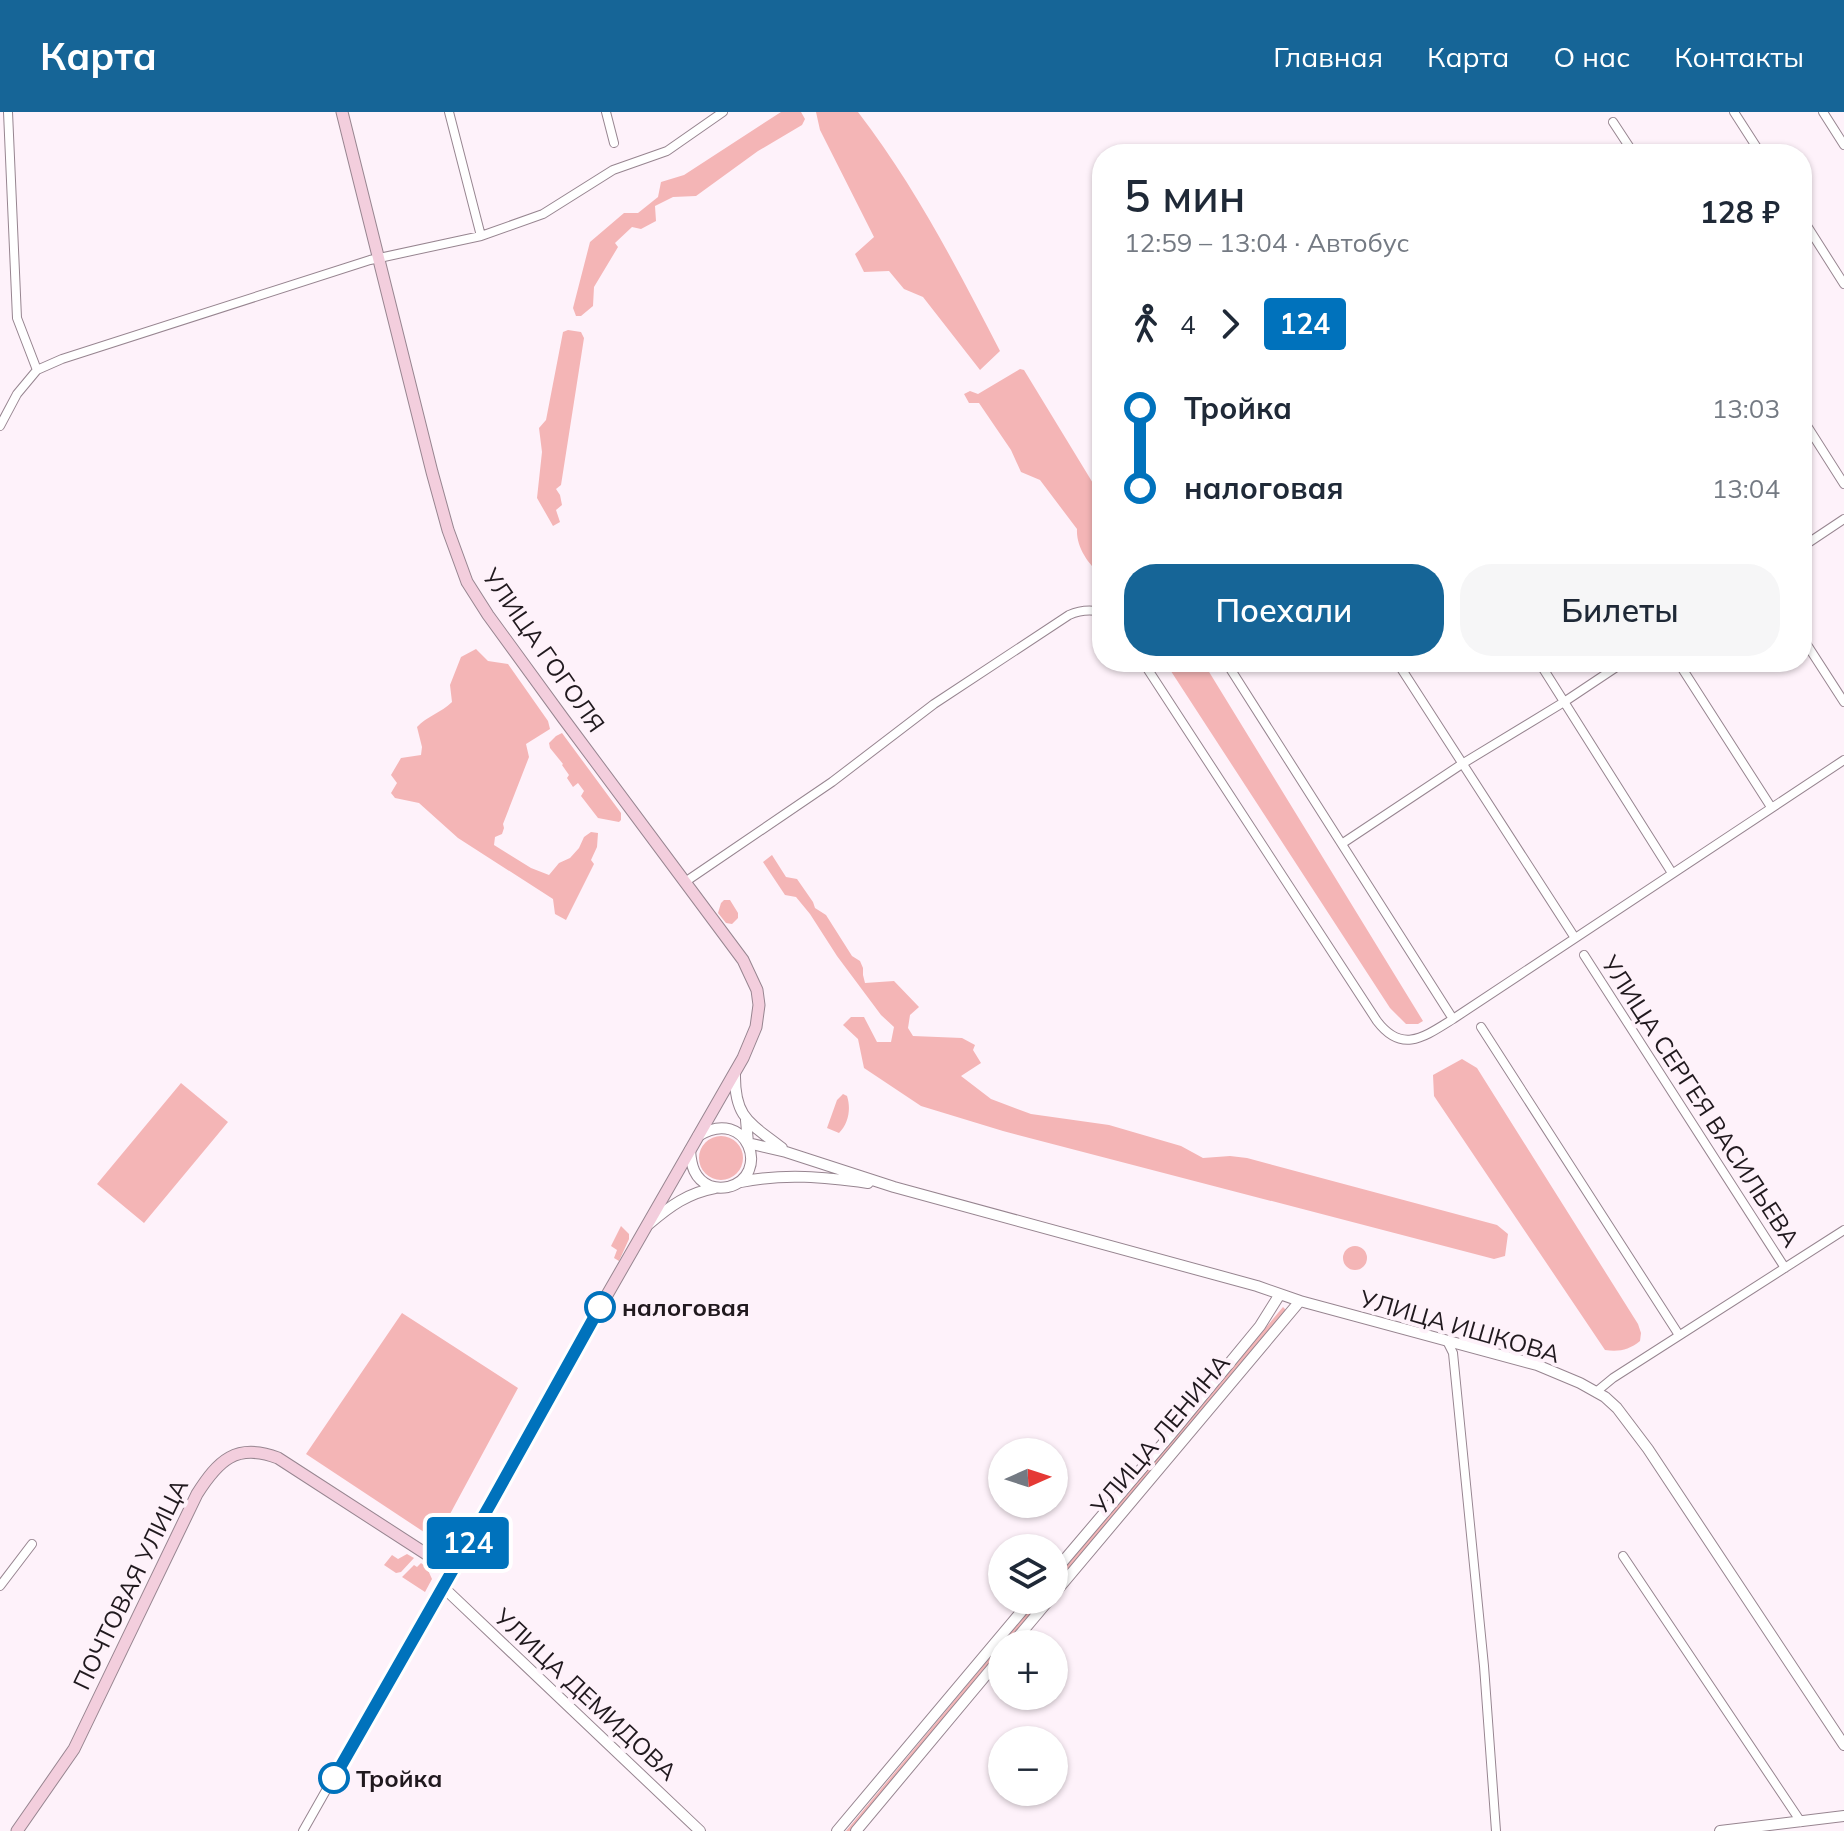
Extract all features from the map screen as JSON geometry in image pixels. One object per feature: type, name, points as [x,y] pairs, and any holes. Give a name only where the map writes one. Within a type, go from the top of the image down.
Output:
[{"type":"main road","name":"УЛИЦА ГОГОЛЯ","points":[[342,112],[432,472],[467,582],[507,641],[743,960],[757,990],[759,1005],[756,1027],[735,1073],[697,1137]]},
{"type":"main road","points":[[451,1570],[697,1137]]},
{"type":"main road","name":"ПОЧТОВАЯ УЛИЦА","points":[[17,1831],[74,1749],[197,1494],[227,1458],[246,1452],[278,1458],[451,1570]]},
{"type":"street","points":[[8,112],[17,318],[37,370]]},
{"type":"street","points":[[449,112],[481,236]]},
{"type":"street","points":[[606,112],[614,143]]},
{"type":"street","points":[[0,426],[17,394],[37,370],[62,359],[379,258],[481,236],[543,214],[613,170],[667,151],[723,112]]},
{"type":"street","points":[[1734,112],[1755,144]]},
{"type":"street","points":[[1823,112],[1844,145]]},
{"type":"street","points":[[1613,122],[1627,144]]},
{"type":"street","points":[[1812,234],[1844,284]]},
{"type":"street","points":[[1812,434],[1844,484]]},
{"type":"street","points":[[1812,540],[1844,519]]},
{"type":"street","points":[[685,882],[832,782],[934,704],[1069,615],[1092,609]]},
{"type":"street","points":[[1812,652],[1844,702]]},
{"type":"street","points":[[1150,672],[1387,1034],[1401,1040],[1418,1039],[1453,1019],[1844,760]]},
{"type":"street","points":[[1232,672],[1453,1019]]},
{"type":"street","name":"УЛИЦА СЕРГЕЯ ВАСИЛЬЕВА","points":[[1403,672],[1575,938]]},
{"type":"street","points":[[1545,672],[1672,873]]},
{"type":"street","points":[[1343,843],[1609,672]]},
{"type":"street","points":[[1684,672],[1771,807]]},
{"type":"street","name":"УЛИЦА СЕРГЕЯ ВАСИЛЬЕВА","points":[[1584,955],[1785,1268]]},
{"type":"street","points":[[1481,1027],[1679,1335]]},
{"type":"street","points":[[645,1228],[682,1199],[700,1191],[734,1185],[750,1168],[746,1120],[737,1100],[735,1073]]},
{"type":"street","points":[[746,1120],[786,1152]]},
{"type":"street","points":[[697,1137],[713,1128],[724,1127],[737,1132],[748,1143]]},
{"type":"street","name":"УЛИЦА ИШКОВА","points":[[748,1143],[894,1187],[1537,1365],[1596,1392],[1617,1408],[1648,1449],[1844,1745]]},
{"type":"street","points":[[690,1148],[696,1175],[717,1188]]},
{"type":"street","name":"УЛИЦА ИШКОВА","points":[[739,1182],[783,1176],[824,1177],[894,1187]]},
{"type":"street","points":[[1596,1392],[1613,1378],[1844,1230]]},
{"type":"street","name":"УЛИЦА ЛЕНИНА","points":[[1068,1556],[1260,1326],[1280,1294]]},
{"type":"street","name":"УЛИЦА ЛЕНИНА","points":[[1068,1577],[1300,1301]]},
{"type":"street","points":[[1447,1341],[1453,1353],[1484,1666],[1496,1831]]},
{"type":"street","points":[[0,1586],[32,1544]]},
{"type":"street","points":[[1623,1556],[1801,1822]]},
{"type":"street","points":[[303,1831],[451,1570]]},
{"type":"street","name":"УЛИЦА ДЕМИДОВА","points":[[443,1587],[700,1831]]},
{"type":"street","points":[[837,1831],[1019,1614]]},
{"type":"street","points":[[1024,1630],[1037,1614]]},
{"type":"street","points":[[856,1831],[988,1673]]},
{"type":"street","points":[[1720,1831],[1844,1816]]},
{"type":"shaded area","points":[[781,112],[801,112],[805,119],[802,125],[758,151],[696,196],[673,197],[655,206],[656,221],[641,229],[632,227],[615,243],[618,247],[594,287],[593,306],[581,316],[576,316],[573,308],[590,242],[624,213],[638,213],[658,197],[661,182],[684,175]]},
{"type":"shaded area","points":[[816,112],[858,112],[917,198],[1000,351],[980,370],[923,297],[904,289],[889,271],[864,272],[855,254],[874,237],[820,130]]},
{"type":"shaded area","points":[[563,332],[581,332],[584,338],[561,485],[556,489],[562,505],[556,510],[560,522],[553,526],[537,498],[542,452],[539,428],[546,420]]},
{"type":"shaded area","points":[[1020,369],[1024,370],[1092,482],[1092,566],[1084,555],[1077,529],[1040,480],[1021,472],[1011,450],[979,403],[969,403],[964,394],[970,391],[978,394]]},
{"type":"shaded area","points":[[476,649],[488,661],[508,664],[548,721],[550,729],[526,744],[529,757],[502,834],[495,837],[494,845],[531,868],[549,875],[559,863],[570,858],[584,837],[591,832],[598,833],[597,847],[591,860],[594,864],[566,920],[555,914],[553,899],[458,838],[419,803],[395,798],[391,793],[397,783],[391,775],[401,758],[421,755],[417,727],[452,702],[450,685],[461,657]]},
{"type":"shaded area","points":[[1172,672],[1209,672],[1423,1021],[1406,1024],[1390,1008]]},
{"type":"shaded area","points":[[562,733],[621,813],[619,822],[598,818],[581,796],[584,791],[578,783],[573,787],[567,778],[569,775],[549,743]]},
{"type":"shaded area","points":[[772,855],[786,877],[797,879],[815,908],[826,915],[852,956],[860,961],[865,983],[894,981],[919,1007],[910,1015],[908,1028],[913,1036],[962,1038],[975,1045],[973,1050],[981,1063],[961,1076],[991,1099],[1031,1114],[1109,1125],[1181,1146],[1203,1158],[1247,1158],[1497,1225],[1508,1234],[1505,1256],[1494,1259],[1003,1131],[921,1106],[864,1068],[858,1039],[843,1025],[851,1017],[864,1017],[877,1042],[891,1042],[894,1027],[881,1015],[796,897],[785,895],[763,862]]},
{"type":"shaded area","points":[[724,900],[730,900],[738,913],[732,924],[726,923],[718,913]]},
{"type":"shaded area","points":[[1462,1059],[1477,1068],[1638,1324],[1641,1333],[1640,1341],[1636,1344],[1624,1350],[1605,1350],[1434,1096],[1433,1075]]},
{"type":"shaded area","points":[[181,1083],[228,1122],[144,1223],[97,1184]]},
{"type":"shaded area","points":[[843,1094],[847,1096],[849,1110],[839,1133],[827,1128],[837,1100]]},
{"type":"shaded area","points":[[721,1136],[737,1142],[743,1158],[737,1174],[721,1180],[705,1174],[699,1158],[705,1142]]},
{"type":"shaded area","points":[[621,1226],[629,1234],[629,1239],[619,1261],[614,1258],[617,1250],[611,1246]]},
{"type":"shaded area","points":[[1355,1246],[1364,1249],[1367,1258],[1364,1267],[1355,1270],[1346,1267],[1343,1258],[1346,1249]]},
{"type":"shaded area","points":[[1283,1307],[1286,1310],[1068,1571],[1068,1564]]},
{"type":"shaded area","points":[[402,1313],[518,1388],[436,1540],[306,1454]]},
{"type":"shaded area","points":[[407,1554],[414,1558],[401,1572],[396,1573],[384,1565],[392,1555],[398,1559]]},
{"type":"shaded area","points":[[421,1563],[432,1579],[425,1592],[402,1577],[414,1565],[417,1567]]},
{"type":"shaded area","points":[[1026,1614],[1033,1614],[1019,1630],[1013,1630]]},
{"type":"shaded area","points":[[988,1660],[988,1668],[852,1831],[846,1831]]},
{"type":"bus line","name":"124","points":[[334,1778],[600,1307]]},
{"type":"place","name":"налоговая","points":[[600,1307]]},
{"type":"place","name":"Тройка","points":[[334,1778]]}]
